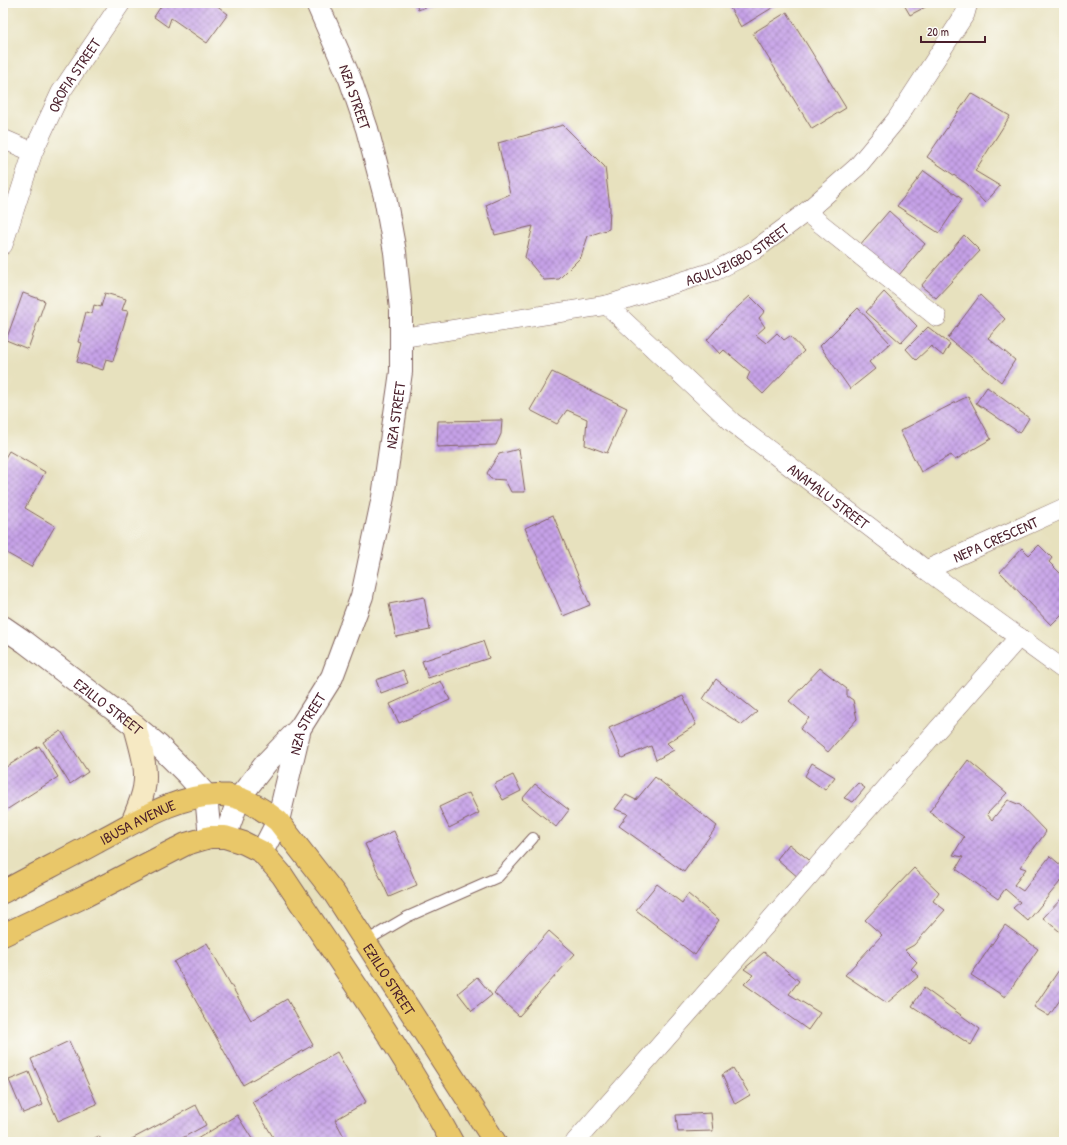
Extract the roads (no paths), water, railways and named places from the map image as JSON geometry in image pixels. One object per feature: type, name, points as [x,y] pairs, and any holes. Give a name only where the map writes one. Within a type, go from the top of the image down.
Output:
[{"type":"main road","points":[[132,823],[144,787],[145,775],[142,752],[135,726]]},
{"type":"main road","name":"IBUSA AVENUE","points":[[3,892],[132,823],[179,801],[206,795],[222,795],[239,798],[266,811],[278,821]]},
{"type":"main road","name":"EZILLO STREET","points":[[278,821],[334,893],[495,1142]]},
{"type":"main road","points":[[3,935],[81,898],[186,844],[217,837],[244,842],[262,852],[282,875],[388,1035],[432,1106],[452,1142]]},
{"type":"street","name":"OROFIA STREET","points":[[3,245],[33,152],[61,92],[122,3]]},
{"type":"street","name":"NZA STREET","points":[[262,852],[278,821],[300,728],[332,677],[362,596],[383,497],[401,372],[401,310],[395,252],[385,197],[350,79],[317,3]]},
{"type":"street","name":"AGULUZIGBO STREET","points":[[400,338],[607,305],[715,270],[755,250],[806,212],[857,167],[896,120],[965,14],[968,3]]},
{"type":"street","points":[[3,139],[33,152]]},
{"type":"street","points":[[806,212],[937,317]]},
{"type":"street","name":"ANAMALU STREET","points":[[607,305],[732,422],[926,570],[1064,670]]},
{"type":"street","name":"NEPA CRESCENT","points":[[926,570],[1064,508]]},
{"type":"street","name":"EZILLO STREET","points":[[3,627],[135,726],[159,746],[206,795]]},
{"type":"street","points":[[575,1142],[1019,637]]},
{"type":"street","points":[[217,837],[239,798],[267,762],[300,728]]},
{"type":"street","points":[[206,795],[217,837]]},
{"type":"lane","points":[[366,941],[407,917],[498,877],[533,838]]}]
